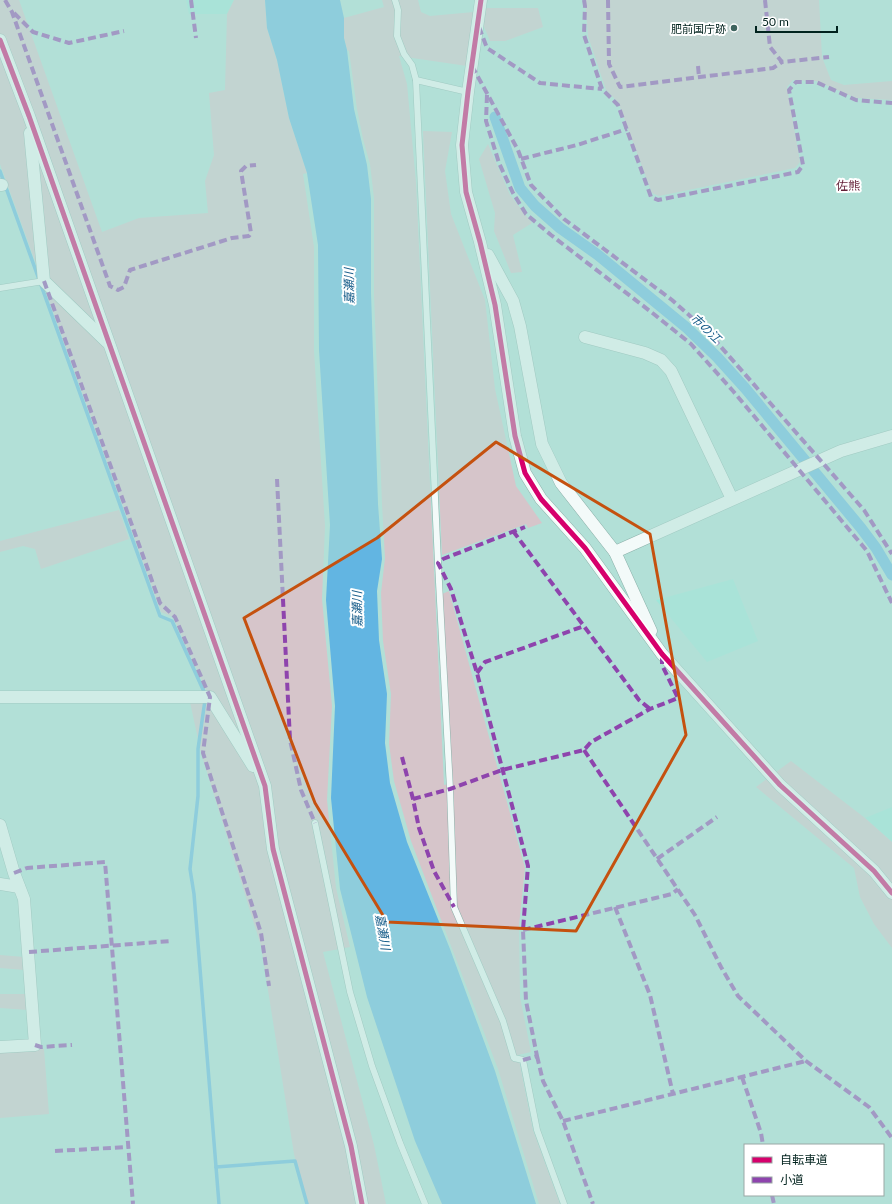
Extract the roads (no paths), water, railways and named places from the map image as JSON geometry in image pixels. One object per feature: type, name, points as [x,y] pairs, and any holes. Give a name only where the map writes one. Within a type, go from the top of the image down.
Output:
[{"type":"street","points":[[481,0],[462,145],[466,192],[495,305],[515,436],[525,473],[541,499],[585,548],[662,654],[780,785],[874,871],[892,893]]},
{"type":"street","points":[[0,40],[29,116],[265,786],[273,849],[351,1146],[362,1204]]},
{"type":"street","points":[[29,116],[40,281],[109,344]]},
{"type":"street","points":[[480,242],[514,301],[542,444],[562,483],[616,552],[662,654]]},
{"type":"street","points":[[585,337],[645,353],[661,360],[671,372],[732,499]]},
{"type":"street","points":[[616,552],[798,469],[841,451],[892,436]]},
{"type":"street","points":[[0,697],[210,697],[265,786]]},
{"type":"street","points":[[0,825],[14,874],[24,899],[35,1045],[0,1047]]},
{"type":"street","points":[[0,884],[19,887]]},
{"type":"lane","points":[[395,0],[398,10],[397,36],[404,54],[412,64],[416,80],[437,556],[450,789],[454,907],[503,1021],[514,1058],[523,1060],[537,1130],[564,1204]]},
{"type":"lane","points":[[416,80],[468,92]]},
{"type":"lane","points":[[0,288],[40,281]]},
{"type":"lane","points":[[315,823],[352,1000],[372,1066],[400,1143],[425,1204]]},
{"type":"water","name":"嘉瀬川","points":[[265,0],[340,0],[344,18],[344,38],[347,50],[354,109],[367,165],[371,199],[371,293],[378,504],[382,559],[377,591],[379,640],[387,694],[385,743],[390,783],[407,842],[450,949],[495,1071],[536,1204],[442,1204],[415,1141],[367,997],[340,889],[331,798],[335,706],[326,600],[330,525],[319,350],[318,245],[307,173],[289,118],[277,60],[267,28]]},
{"type":"waterway","name":"市の江","points":[[495,117],[520,188],[535,206],[560,228],[598,255],[687,328],[717,357],[745,388],[861,528],[876,548],[892,575]]},
{"type":"waterway","points":[[0,171],[160,616],[172,621],[205,694]]},
{"type":"waterway","points":[[205,700],[198,749],[198,796],[190,869],[194,894],[219,1204]]},
{"type":"waterway","points":[[216,1167],[295,1161],[307,1204]]},
{"type":"place","name":"肥前国庁跡","points":[[734,28]]},
{"type":"district","name":"佐熊","points":[[848,185]]}]
